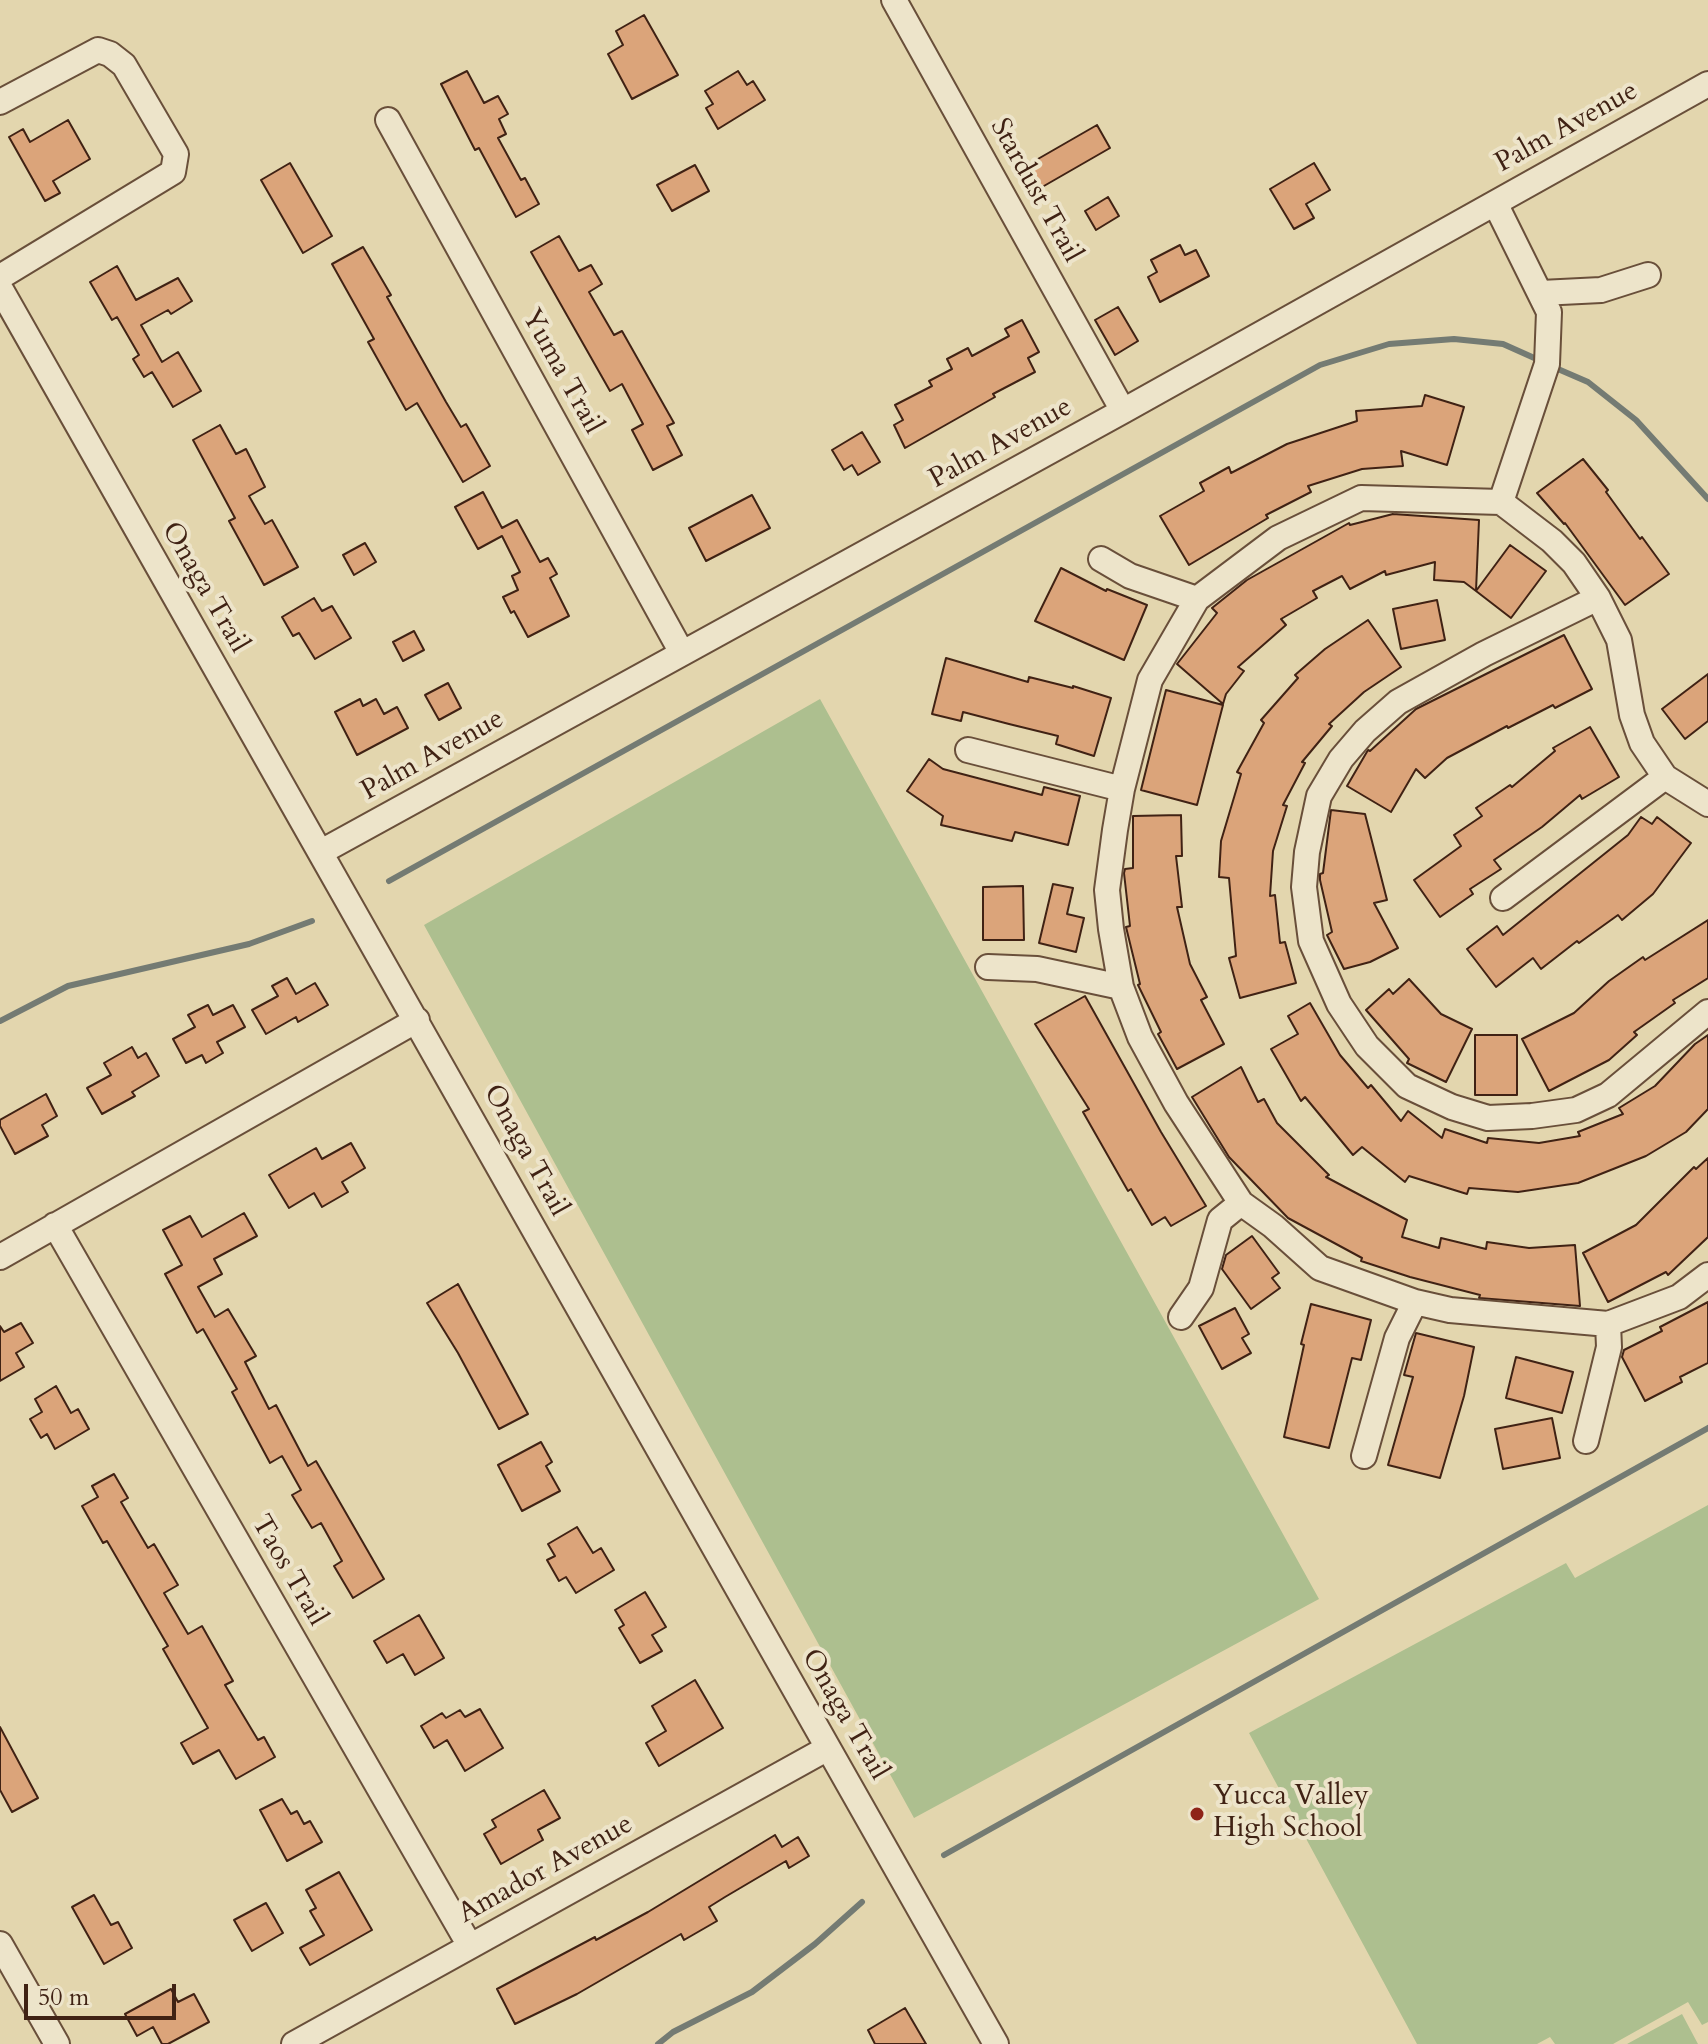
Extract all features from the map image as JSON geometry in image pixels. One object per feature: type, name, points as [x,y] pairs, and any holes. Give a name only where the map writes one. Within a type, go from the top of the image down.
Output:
[{"type":"street","name":"Stardust Trail","points":[[894,0],[1123,411]]},
{"type":"street","points":[[0,102],[98,50],[110,54],[124,65],[176,154],[173,172],[0,277]]},
{"type":"street","name":"Palm Avenue","points":[[321,852],[1123,411],[1708,84]]},
{"type":"street","name":"Yuma Trail","points":[[388,120],[682,653]]},
{"type":"street","points":[[1495,203],[1549,312],[1547,364],[1501,502]]},
{"type":"street","points":[[1541,293],[1601,290],[1648,275]]},
{"type":"street","name":"Onaga Trail","points":[[0,288],[996,2044]]},
{"type":"street","points":[[1708,804],[1665,777],[1642,743],[1632,715],[1619,640],[1598,598],[1574,563],[1552,541],[1501,502],[1361,498],[1278,538],[1197,599],[1150,680],[1122,789],[1107,890],[1121,987],[1140,1037],[1176,1103],[1241,1203],[1273,1226],[1320,1268],[1415,1302],[1450,1310],[1608,1324],[1679,1297],[1708,1275]]},
{"type":"street","points":[[1101,559],[1130,576],[1197,599]]},
{"type":"street","points":[[1598,598],[1484,654],[1398,702],[1365,731],[1341,759],[1319,796],[1307,852],[1304,887],[1311,941],[1339,1004],[1367,1046],[1407,1086],[1452,1107],[1488,1118],[1576,1110],[1608,1095],[1708,1012]]},
{"type":"street","points":[[968,750],[1122,789]]},
{"type":"street","points":[[1503,898],[1665,777]]},
{"type":"street","points":[[988,967],[1037,969],[1121,987]]},
{"type":"street","points":[[0,1257],[417,1020]]},
{"type":"street","points":[[1181,1317],[1201,1288],[1220,1220],[1241,1203]]},
{"type":"street","name":"Taos Trail","points":[[55,1225],[470,1946]]},
{"type":"street","points":[[1364,1456],[1397,1338],[1415,1302]]},
{"type":"street","points":[[1586,1441],[1609,1347],[1608,1324]]},
{"type":"street","name":"Amador Avenue","points":[[294,2044],[828,1748]]},
{"type":"street","points":[[0,1944],[57,2044]]},
{"type":"green space","points":[[820,699],[1319,1599],[914,1818],[424,925]]},
{"type":"green space","points":[[1708,1505],[1708,2022],[1702,2025],[1688,2002],[1613,2044],[1555,2044],[1550,2037],[1537,2044],[1417,2044],[1249,1733],[1566,1563],[1575,1578]]},
{"type":"green space","points":[[1682,2014],[1698,2044],[1627,2044]]},
{"type":"building","points":[[644,15],[678,75],[632,99],[608,54],[623,45],[616,31]]},
{"type":"building","points":[[467,71],[484,103],[498,96],[508,114],[499,119],[506,134],[498,138],[521,180],[525,178],[539,204],[516,217],[479,148],[475,150],[441,84]]},
{"type":"building","points":[[738,71],[747,85],[753,81],[765,100],[718,129],[706,108],[713,104],[705,91]]},
{"type":"building","points":[[68,120],[90,159],[53,181],[60,193],[45,201],[9,137],[23,129],[30,142]]},
{"type":"building","points":[[1097,125],[1110,148],[1030,194],[1017,171]]},
{"type":"building","points":[[290,163],[332,236],[303,253],[261,180]]},
{"type":"building","points":[[1314,163],[1330,190],[1306,204],[1314,218],[1294,229],[1270,189]]},
{"type":"building","points":[[695,165],[709,191],[672,211],[657,185]]},
{"type":"building","points":[[1108,197],[1119,216],[1096,230],[1085,211]]},
{"type":"building","points":[[559,236],[579,271],[591,265],[602,284],[589,292],[614,335],[622,331],[674,423],[667,426],[682,455],[653,470],[632,430],[643,424],[622,384],[610,391],[531,252]]},
{"type":"building","points":[[1180,245],[1185,255],[1196,250],[1209,276],[1160,302],[1148,277],[1157,272],[1151,260]]},
{"type":"building","points":[[363,247],[391,295],[387,297],[446,402],[461,427],[466,424],[490,466],[463,482],[417,403],[406,410],[368,342],[374,339],[332,264]]},
{"type":"building","points":[[117,266],[136,300],[178,278],[192,301],[171,314],[168,310],[141,325],[162,362],[178,352],[201,391],[173,407],[152,372],[144,377],[133,359],[139,355],[117,317],[112,320],[90,282]]},
{"type":"building","points":[[1118,307],[1138,341],[1115,355],[1095,320]]},
{"type":"building","points":[[1022,320],[1039,352],[1028,358],[1035,372],[905,448],[894,425],[903,420],[895,405],[932,386],[929,381],[952,369],[947,359],[968,348],[972,356],[1009,336],[1005,329]]},
{"type":"building","points":[[1425,395],[1464,407],[1447,465],[1401,451],[1403,466],[1362,469],[1308,486],[1311,492],[1266,515],[1268,518],[1189,565],[1160,516],[1204,491],[1200,483],[1229,467],[1231,473],[1287,444],[1357,421],[1356,411],[1422,406]]},
{"type":"building","points":[[220,425],[236,454],[246,449],[265,487],[249,496],[265,524],[272,520],[298,567],[264,585],[229,521],[235,518],[193,440]]},
{"type":"building","points":[[862,432],[880,462],[858,475],[852,465],[844,470],[832,450]]},
{"type":"building","points":[[1583,459],[1669,574],[1625,605],[1565,523],[1537,493]]},
{"type":"building","points":[[483,492],[502,528],[517,520],[540,562],[548,558],[557,574],[550,578],[569,616],[528,637],[503,597],[518,590],[512,576],[520,572],[502,536],[478,549],[455,507]]},
{"type":"building","points":[[752,495],[770,528],[706,561],[689,528]]},
{"type":"building","points":[[1393,514],[1479,520],[1476,591],[1464,582],[1434,580],[1435,562],[1386,575],[1385,571],[1350,589],[1342,576],[1313,591],[1317,598],[1281,619],[1286,625],[1238,667],[1244,671],[1226,694],[1223,704],[1177,664],[1217,613],[1212,608],[1247,580],[1349,523]]},
{"type":"building","points":[[365,543],[376,562],[354,575],[343,555]]},
{"type":"building","points":[[1510,545],[1546,571],[1511,618],[1476,591]]},
{"type":"building","points":[[1061,568],[1106,591],[1147,605],[1124,660],[1035,621]]},
{"type":"building","points":[[314,598],[322,611],[332,606],[351,638],[315,659],[299,633],[293,636],[282,617]]},
{"type":"building","points":[[1437,600],[1445,640],[1401,649],[1393,609]]},
{"type":"building","points":[[1368,620],[1401,667],[1364,692],[1329,724],[1332,726],[1302,762],[1305,763],[1283,805],[1287,806],[1273,851],[1270,896],[1275,895],[1280,943],[1285,942],[1296,983],[1240,998],[1229,958],[1236,956],[1229,878],[1219,877],[1221,841],[1241,774],[1237,772],[1264,723],[1261,720],[1298,678],[1295,675],[1325,649]]},
{"type":"building","points":[[414,631],[424,650],[403,661],[393,642]]},
{"type":"building","points":[[1564,635],[1592,689],[1555,708],[1553,705],[1507,726],[1447,758],[1425,778],[1416,769],[1391,812],[1347,786],[1368,750],[1416,709]]},
{"type":"building","points":[[946,658],[1028,682],[1029,677],[1111,698],[1094,756],[1056,744],[1058,736],[963,712],[961,721],[932,714]]},
{"type":"building","points":[[1708,674],[1708,721],[1685,739],[1662,709]]},
{"type":"building","points":[[448,683],[461,708],[439,720],[425,695]]},
{"type":"building","points":[[1166,690],[1223,705],[1197,805],[1141,790]]},
{"type":"building","points":[[360,699],[363,706],[376,699],[384,714],[397,707],[408,728],[357,755],[335,712]]},
{"type":"building","points":[[1590,727],[1619,777],[1582,799],[1580,795],[1542,827],[1494,860],[1501,869],[1470,889],[1473,894],[1440,917],[1414,880],[1461,846],[1454,835],[1482,816],[1476,808],[1510,785],[1512,787],[1555,751],[1553,748]]},
{"type":"building","points":[[929,759],[943,769],[1042,795],[1044,787],[1080,796],[1068,845],[1015,832],[1012,841],[941,825],[943,816],[907,791]]},
{"type":"building","points":[[1331,810],[1365,814],[1387,900],[1374,903],[1398,948],[1370,962],[1344,969],[1327,935],[1332,932],[1320,880]]},
{"type":"building","points":[[1181,815],[1182,856],[1176,856],[1182,907],[1177,907],[1190,964],[1207,997],[1201,1000],[1224,1044],[1177,1069],[1158,1034],[1161,1032],[1138,985],[1126,927],[1130,926],[1124,873],[1125,869],[1133,868],[1133,816]]},
{"type":"building","points":[[1641,817],[1652,824],[1657,817],[1691,843],[1653,894],[1622,920],[1618,915],[1541,969],[1533,958],[1496,987],[1467,949],[1497,926],[1503,935],[1628,835]]},
{"type":"building","points":[[1053,884],[1073,888],[1067,914],[1084,918],[1076,952],[1039,943]]},
{"type":"building","points":[[1023,886],[1024,940],[983,940],[983,887]]},
{"type":"building","points":[[1708,920],[1708,978],[1673,1000],[1675,1003],[1634,1032],[1637,1035],[1609,1060],[1549,1091],[1522,1039],[1574,1013],[1609,981],[1643,957],[1645,960]]},
{"type":"building","points":[[287,978],[296,994],[315,983],[328,1005],[298,1022],[296,1017],[266,1034],[252,1010],[278,996],[272,986]]},
{"type":"building","points":[[1409,979],[1441,1014],[1472,1029],[1446,1082],[1407,1063],[1409,1059],[1366,1010],[1389,989],[1393,994]]},
{"type":"building","points":[[1085,996],[1206,1206],[1171,1226],[1165,1217],[1152,1225],[1131,1189],[1128,1191],[1083,1112],[1089,1109],[1035,1024]]},
{"type":"building","points":[[1310,1003],[1340,1055],[1368,1088],[1371,1085],[1401,1121],[1408,1111],[1442,1138],[1445,1129],[1487,1143],[1488,1138],[1539,1143],[1580,1136],[1578,1132],[1623,1114],[1619,1108],[1655,1086],[1695,1044],[1708,1035],[1708,1109],[1686,1132],[1646,1156],[1578,1183],[1518,1192],[1469,1188],[1467,1194],[1409,1176],[1405,1182],[1362,1147],[1353,1155],[1305,1097],[1301,1101],[1271,1049],[1298,1034],[1288,1016]]},
{"type":"building","points":[[208,1005],[213,1015],[233,1005],[245,1027],[217,1042],[223,1053],[206,1063],[202,1055],[186,1063],[173,1039],[195,1027],[188,1015]]},
{"type":"building","points":[[1475,1035],[1517,1035],[1517,1095],[1475,1095]]},
{"type":"building","points":[[132,1047],[138,1058],[146,1053],[159,1076],[132,1092],[135,1096],[102,1114],[87,1088],[111,1075],[104,1063]]},
{"type":"building","points":[[1241,1067],[1258,1102],[1264,1099],[1277,1123],[1329,1175],[1326,1177],[1407,1220],[1402,1237],[1439,1248],[1441,1238],[1486,1249],[1487,1242],[1529,1248],[1575,1245],[1580,1306],[1479,1298],[1480,1295],[1361,1261],[1362,1258],[1288,1218],[1229,1157],[1192,1097]]},
{"type":"building","points":[[46,1094],[57,1116],[42,1125],[48,1136],[15,1154],[0,1126],[0,1120]]},
{"type":"building","points":[[351,1143],[365,1168],[342,1182],[348,1192],[322,1207],[314,1193],[289,1208],[269,1175],[316,1148],[322,1159]]},
{"type":"building","points":[[1708,1158],[1708,1237],[1668,1275],[1666,1272],[1608,1302],[1583,1253],[1636,1225],[1694,1167],[1696,1169]]},
{"type":"building","points":[[244,1213],[257,1236],[214,1259],[222,1274],[198,1287],[215,1317],[228,1309],[256,1356],[245,1362],[269,1409],[276,1405],[308,1466],[316,1461],[384,1579],[353,1598],[334,1566],[342,1561],[321,1523],[312,1528],[292,1495],[301,1490],[282,1456],[270,1463],[232,1392],[237,1389],[203,1329],[197,1333],[165,1274],[182,1265],[163,1230],[190,1216],[202,1237]]},
{"type":"building","points":[[1252,1236],[1279,1273],[1272,1278],[1280,1288],[1251,1309],[1222,1269],[1226,1255]]},
{"type":"building","points":[[458,1284],[528,1414],[499,1429],[427,1303]]},
{"type":"building","points":[[1708,1302],[1708,1363],[1680,1377],[1682,1382],[1645,1401],[1622,1357],[1624,1350]]},
{"type":"building","points":[[1311,1304],[1371,1320],[1361,1360],[1352,1358],[1329,1448],[1284,1437]]},
{"type":"building","points":[[1235,1308],[1249,1334],[1242,1338],[1251,1353],[1222,1369],[1199,1326]]},
{"type":"building","points":[[21,1323],[33,1343],[16,1353],[24,1367],[0,1381],[0,1326],[4,1332]]},
{"type":"building","points":[[1416,1333],[1474,1347],[1464,1396],[1440,1478],[1388,1465],[1413,1377],[1404,1375]]},
{"type":"building","points":[[1516,1357],[1573,1372],[1562,1413],[1506,1398]]},
{"type":"building","points":[[56,1386],[71,1413],[78,1409],[89,1429],[55,1449],[47,1434],[41,1438],[30,1419],[42,1412],[35,1399]]},
{"type":"building","points":[[1552,1418],[1560,1458],[1503,1469],[1495,1429]]},
{"type":"building","points":[[541,1442],[552,1462],[546,1466],[560,1491],[522,1511],[498,1465]]},
{"type":"building","points":[[114,1474],[128,1498],[121,1502],[148,1548],[154,1544],[178,1585],[164,1593],[188,1634],[202,1626],[233,1681],[225,1685],[258,1740],[264,1737],[275,1757],[236,1779],[219,1750],[193,1764],[181,1743],[208,1728],[163,1649],[168,1646],[107,1541],[103,1543],[82,1506],[98,1497],[92,1486]]},
{"type":"building","points":[[577,1527],[593,1553],[601,1548],[614,1570],[576,1593],[566,1577],[559,1581],[547,1560],[555,1556],[548,1544]]},
{"type":"building","points":[[645,1592],[666,1627],[652,1635],[662,1651],[640,1663],[619,1628],[624,1625],[615,1610]]},
{"type":"building","points":[[419,1615],[444,1658],[415,1675],[403,1654],[387,1663],[374,1641]]},
{"type":"building","points":[[695,1680],[723,1728],[659,1766],[646,1743],[666,1731],[652,1706]]},
{"type":"building","points":[[480,1709],[503,1748],[465,1771],[447,1740],[434,1748],[421,1726],[442,1713],[446,1718],[460,1710],[465,1717]]},
{"type":"building","points":[[0,1727],[38,1798],[12,1812],[0,1790]]},
{"type":"building","points":[[544,1790],[560,1818],[538,1830],[543,1840],[501,1864],[484,1834],[496,1827],[492,1820]]},
{"type":"building","points":[[282,1799],[291,1814],[297,1811],[304,1824],[310,1821],[322,1842],[287,1861],[260,1810]]},
{"type":"building","points":[[775,1835],[782,1847],[798,1837],[809,1856],[789,1868],[786,1861],[709,1907],[717,1921],[684,1940],[681,1934],[577,1994],[515,2024],[497,1989],[648,1912]]},
{"type":"building","points":[[339,1872],[372,1930],[310,1965],[300,1948],[324,1935],[310,1911],[316,1908],[306,1890]]},
{"type":"building","points":[[94,1895],[111,1925],[118,1922],[132,1948],[104,1964],[72,1907]]},
{"type":"building","points":[[266,1903],[283,1933],[252,1951],[234,1920]]},
{"type":"building","points":[[171,1989],[178,2002],[194,1994],[209,2022],[168,2044],[162,2044],[153,2027],[137,2036],[125,2014]]},
{"type":"building","points":[[905,2008],[926,2044],[875,2044],[868,2030]]},
{"type":"waterway","points":[[389,881],[1320,365],[1389,344],[1454,339],[1503,344],[1541,361]]},
{"type":"waterway","points":[[1551,366],[1588,382],[1636,420],[1708,499]]},
{"type":"waterway","points":[[0,1021],[68,986],[249,944],[312,921]]},
{"type":"waterway","points":[[944,1855],[1708,1428]]},
{"type":"waterway","points":[[658,2044],[673,2032],[752,1992],[815,1944],[862,1902]]},
{"type":"place","name":"Yucca Valley High School","points":[[1197,1814]]}]
